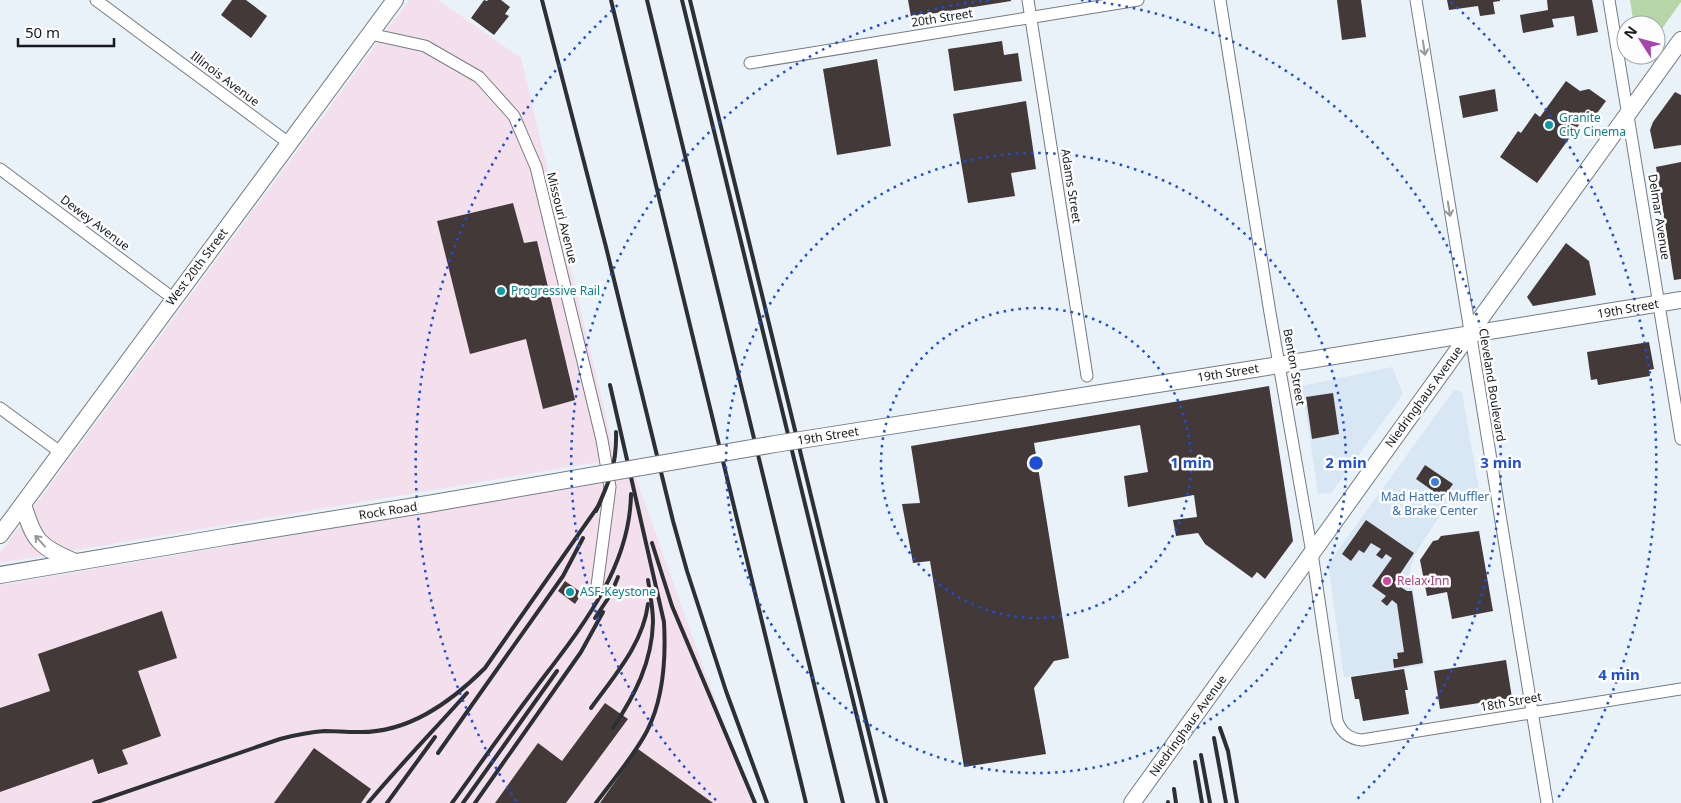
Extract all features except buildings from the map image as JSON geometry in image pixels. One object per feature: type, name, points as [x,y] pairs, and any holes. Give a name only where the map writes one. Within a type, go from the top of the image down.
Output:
[{"type":"main road","name":"West 20th Street","points":[[0,535],[395,0]]},
{"type":"main road","name":"Niedringhaus Avenue","points":[[1132,803],[1681,40]]},
{"type":"main road","name":"19th Street","points":[[775,444],[1681,300]]},
{"type":"main road","name":"Rock Road","points":[[0,575],[775,444]]},
{"type":"main road","points":[[23,504],[30,527],[39,542],[52,552],[75,562]]},
{"type":"street","name":"Illinois Avenue","points":[[96,0],[290,144]]},
{"type":"street","name":"Adams Street","points":[[1028,0],[1087,376]]},
{"type":"street","name":"20th Street","points":[[750,63],[1138,0]]},
{"type":"street","name":"Benton Street","points":[[1220,0],[1279,365],[1312,553],[1337,721],[1340,729],[1347,736]]},
{"type":"street","name":"Cleveland Boulevard","points":[[1416,0],[1547,803]]},
{"type":"street","name":"Delmar Avenue","points":[[1609,0],[1681,439]]},
{"type":"street","name":"Missouri Avenue","points":[[370,34],[424,46],[479,77],[514,116],[536,167],[602,440],[610,487],[597,586]]},
{"type":"street","name":"Dewey Avenue","points":[[0,169],[174,299]]},
{"type":"street","points":[[0,408],[60,452]]},
{"type":"street","name":"18th Street","points":[[1347,736],[1362,740],[1681,688]]},
{"type":"shaded area","points":[[409,0],[438,0],[521,58],[616,459],[0,563],[0,553]]},
{"type":"shaded area","points":[[1392,367],[1403,394],[1331,493],[1318,494],[1302,386]]},
{"type":"shaded area","points":[[1454,390],[1462,392],[1479,490],[1448,503],[1415,554],[1410,570],[1425,665],[1344,677],[1328,564]]},
{"type":"shaded area","points":[[636,478],[752,803],[0,803],[0,585]]},
{"type":"green space","points":[[1630,0],[1681,0],[1666,23],[1666,15],[1632,15]]},
{"type":"railway","points":[[542,0],[687,571],[726,691],[767,803]]},
{"type":"railway","points":[[611,0],[806,803]]},
{"type":"railway","points":[[647,0],[843,803]]},
{"type":"railway","points":[[682,0],[878,803]]},
{"type":"railway","points":[[690,0],[886,803]]},
{"type":"railway","points":[[596,803],[636,750],[653,718],[663,678],[665,650],[664,622],[610,385]]},
{"type":"railway","points":[[596,511],[614,464],[616,432]]},
{"type":"railway","points":[[452,803],[570,642],[600,597],[622,548],[631,494]]},
{"type":"railway","points":[[94,803],[280,739],[325,731],[356,732],[393,728],[427,714],[457,693],[485,668],[599,505]]},
{"type":"railway","points":[[438,753],[563,576],[583,538]]},
{"type":"railway","points":[[652,543],[672,606],[755,803]]},
{"type":"railway","points":[[595,618],[611,594],[618,577]]},
{"type":"railway","points":[[613,728],[635,691],[646,664],[653,622],[648,580]]},
{"type":"railway","points":[[591,708],[618,672],[634,646],[645,619],[648,604]]},
{"type":"railway","points":[[475,803],[581,652],[603,612]]},
{"type":"railway","points":[[463,803],[557,671]]},
{"type":"railway","points":[[368,803],[467,693]]},
{"type":"railway","points":[[1220,728],[1228,751],[1237,803]]},
{"type":"railway","points":[[387,803],[435,737]]},
{"type":"railway","points":[[1214,738],[1226,803]]},
{"type":"railway","points":[[1201,755],[1210,803]]},
{"type":"railway","points":[[1195,762],[1202,803]]},
{"type":"railway","points":[[1174,789],[1176,803]]},
{"type":"place","name":"Granite City Cinema","points":[[1549,125]]},
{"type":"place","name":"Progressive Rail","points":[[501,291]]},
{"type":"place","name":"Mad Hatter Muffler & Brake Center","points":[[1435,482]]},
{"type":"place","name":"Relax Inn","points":[[1387,581]]},
{"type":"place","name":"ASF-Keystone","points":[[570,592]]}]
